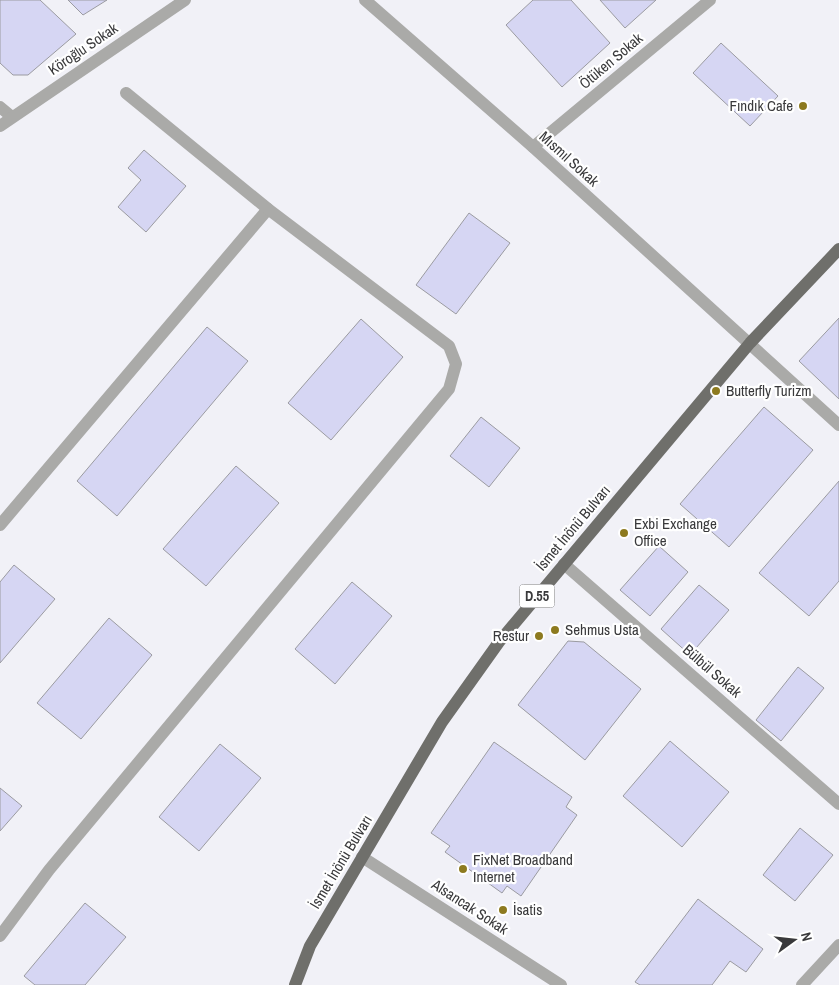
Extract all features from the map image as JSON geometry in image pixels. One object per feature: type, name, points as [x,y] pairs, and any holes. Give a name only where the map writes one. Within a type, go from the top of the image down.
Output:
[{"type":"main road","name":"İsmet İnönü Bulvarı","points":[[295,985],[310,946],[442,722],[499,642],[750,343],[839,249]]},
{"type":"street","name":"Köroğlu Sokak","points":[[0,126],[185,0]]},
{"type":"street","name":"Mısmıl Sokak","points":[[365,0],[533,147],[839,425]]},
{"type":"street","name":"Ötüken Sokak","points":[[533,147],[710,0]]},
{"type":"street","points":[[0,936],[56,862],[449,389],[456,364],[449,346],[268,209],[126,93]]},
{"type":"street","points":[[0,107],[12,117]]},
{"type":"street","points":[[0,525],[268,209]]},
{"type":"street","name":"Bülbül Sokak","points":[[564,564],[839,804]]},
{"type":"street","name":"Alsancak Sokak","points":[[362,857],[561,985]]},
{"type":"street","points":[[802,985],[839,945]]},
{"type":"building","points":[[0,0],[40,0],[76,34],[28,75],[13,75],[0,63]]},
{"type":"building","points":[[68,0],[107,0],[83,15]]},
{"type":"building","points":[[533,0],[571,0],[610,43],[562,87],[506,25]]},
{"type":"building","points":[[600,0],[656,0],[625,28]]},
{"type":"building","points":[[721,43],[778,96],[750,126],[693,73]]},
{"type":"building","points":[[144,150],[186,186],[146,232],[118,207],[141,180],[128,168]]},
{"type":"building","points":[[469,213],[510,243],[456,314],[416,285]]},
{"type":"building","points":[[839,318],[839,399],[799,361]]},
{"type":"building","points":[[361,319],[403,357],[331,440],[288,403]]},
{"type":"building","points":[[207,327],[248,361],[117,516],[77,481]]},
{"type":"building","points":[[764,407],[813,450],[729,547],[680,504]]},
{"type":"building","points":[[481,417],[520,448],[489,487],[450,456]]},
{"type":"building","points":[[236,466],[279,503],[206,586],[163,549]]},
{"type":"building","points":[[839,481],[839,581],[809,616],[759,573]]},
{"type":"building","points":[[659,546],[688,572],[650,616],[620,590]]},
{"type":"building","points":[[14,565],[55,599],[0,663],[0,582]]},
{"type":"building","points":[[352,582],[392,616],[335,684],[295,649]]},
{"type":"building","points":[[699,585],[729,610],[690,655],[661,629]]},
{"type":"building","points":[[109,618],[152,655],[81,739],[37,703]]},
{"type":"building","points":[[568,641],[584,642],[641,689],[585,760],[518,705]]},
{"type":"building","points":[[798,667],[824,688],[781,741],[756,720]]},
{"type":"building","points":[[670,741],[729,792],[682,847],[623,796]]},
{"type":"building","points":[[494,742],[572,797],[566,807],[577,815],[521,896],[507,886],[502,893],[445,852],[450,846],[431,833]]},
{"type":"building","points":[[220,744],[261,778],[199,851],[159,817]]},
{"type":"building","points":[[0,788],[22,806],[0,831]]},
{"type":"building","points":[[800,828],[833,855],[795,901],[763,875]]},
{"type":"building","points":[[698,899],[763,949],[746,972],[730,961],[712,985],[640,985],[635,982]]},
{"type":"building","points":[[85,903],[126,937],[85,985],[35,985],[24,976]]},
{"type":"place","name":"Fındık Cafe","points":[[803,106]]},
{"type":"place","name":"Butterfly Turizm","points":[[716,391]]},
{"type":"place","name":"Exbi Exchange Office","points":[[624,533]]},
{"type":"place","name":"Sehmus Usta","points":[[555,630]]},
{"type":"place","name":"Restur","points":[[539,636]]},
{"type":"place","name":"FixNet Broadband Internet","points":[[463,869]]},
{"type":"place","name":"İsatis","points":[[503,910]]}]
